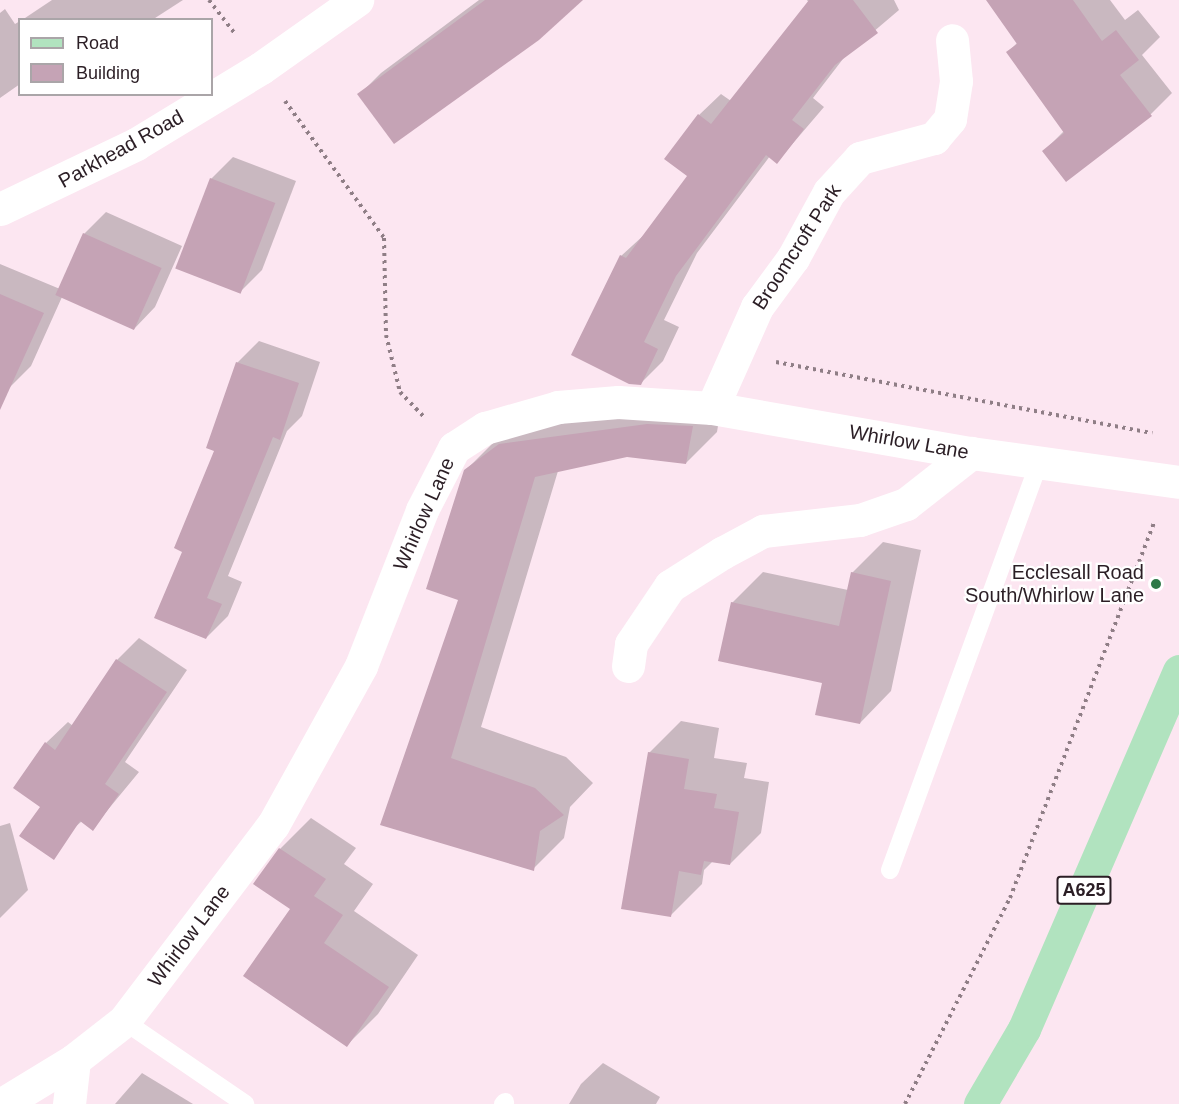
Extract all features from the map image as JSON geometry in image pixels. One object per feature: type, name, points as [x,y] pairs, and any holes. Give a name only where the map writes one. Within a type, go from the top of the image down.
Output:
[{"type":"main road","name":"A625","points":[[980,1104],[1024,1029],[1179,671]]},
{"type":"street","name":"Parkhead Road","points":[[0,210],[136,144],[261,68],[357,0]]},
{"type":"street","name":"Broomcroft Park","points":[[712,408],[757,307],[793,258],[830,192],[860,158],[934,138],[950,119],[956,81],[952,40]]},
{"type":"street","name":"Whirlow Lane","points":[[2,1104],[74,1060],[124,1021],[273,825],[361,666],[422,510],[454,448],[485,428],[558,407],[618,402],[712,408],[971,453],[1175,482]]},
{"type":"street","points":[[628,666],[631,644],[670,586],[713,559],[763,531],[860,520],[906,504],[971,453]]},
{"type":"street","points":[[69,1104],[74,1060]]},
{"type":"lane","points":[[890,870],[1039,462]]},
{"type":"lane","points":[[124,1021],[245,1104]]},
{"type":"path","points":[[209,0],[384,238],[386,335],[400,392],[454,448]]},
{"type":"path","points":[[735,354],[1156,434]]},
{"type":"path","points":[[905,1104],[1010,898],[1175,482]]},
{"type":"building","points":[[485,0],[583,0],[539,40],[394,144],[357,94]]},
{"type":"building","points":[[809,0],[853,0],[878,33],[835,65],[792,120],[804,129],[777,164],[766,155],[676,276],[644,342],[658,349],[641,385],[629,384],[571,355],[620,255],[626,258],[687,176],[664,159],[698,114],[711,124]]},
{"type":"building","points":[[986,0],[1073,0],[1102,41],[1116,30],[1139,60],[1120,75],[1152,116],[1066,182],[1042,151],[1064,133],[1006,52],[1017,44]]},
{"type":"building","points":[[210,178],[275,203],[241,294],[175,269]]},
{"type":"building","points":[[83,233],[162,268],[134,330],[55,295]]},
{"type":"building","points":[[0,294],[44,313],[0,410]]},
{"type":"building","points":[[236,362],[299,383],[280,440],[273,437],[207,598],[222,604],[206,639],[154,618],[182,552],[174,548],[214,451],[206,448]]},
{"type":"building","points":[[647,424],[693,426],[686,464],[627,457],[535,477],[451,758],[535,788],[564,815],[540,831],[534,871],[380,825],[458,600],[426,589],[464,470],[499,444]]},
{"type":"building","points":[[851,572],[891,581],[860,724],[815,715],[822,683],[718,661],[731,602],[839,626]]},
{"type":"building","points":[[116,659],[167,692],[105,784],[119,794],[93,831],[80,821],[54,860],[19,836],[40,807],[13,788],[45,742],[55,750]]},
{"type":"building","points":[[648,752],[689,759],[684,789],[717,794],[714,808],[739,812],[730,865],[704,861],[701,875],[679,871],[671,917],[621,909]]},
{"type":"building","points":[[279,848],[326,879],[314,896],[343,915],[324,943],[389,987],[347,1047],[243,976],[290,909],[253,884]]},
{"type":"place","name":"Ecclesall Road South/Whirlow Lane","points":[[1156,584]]}]
